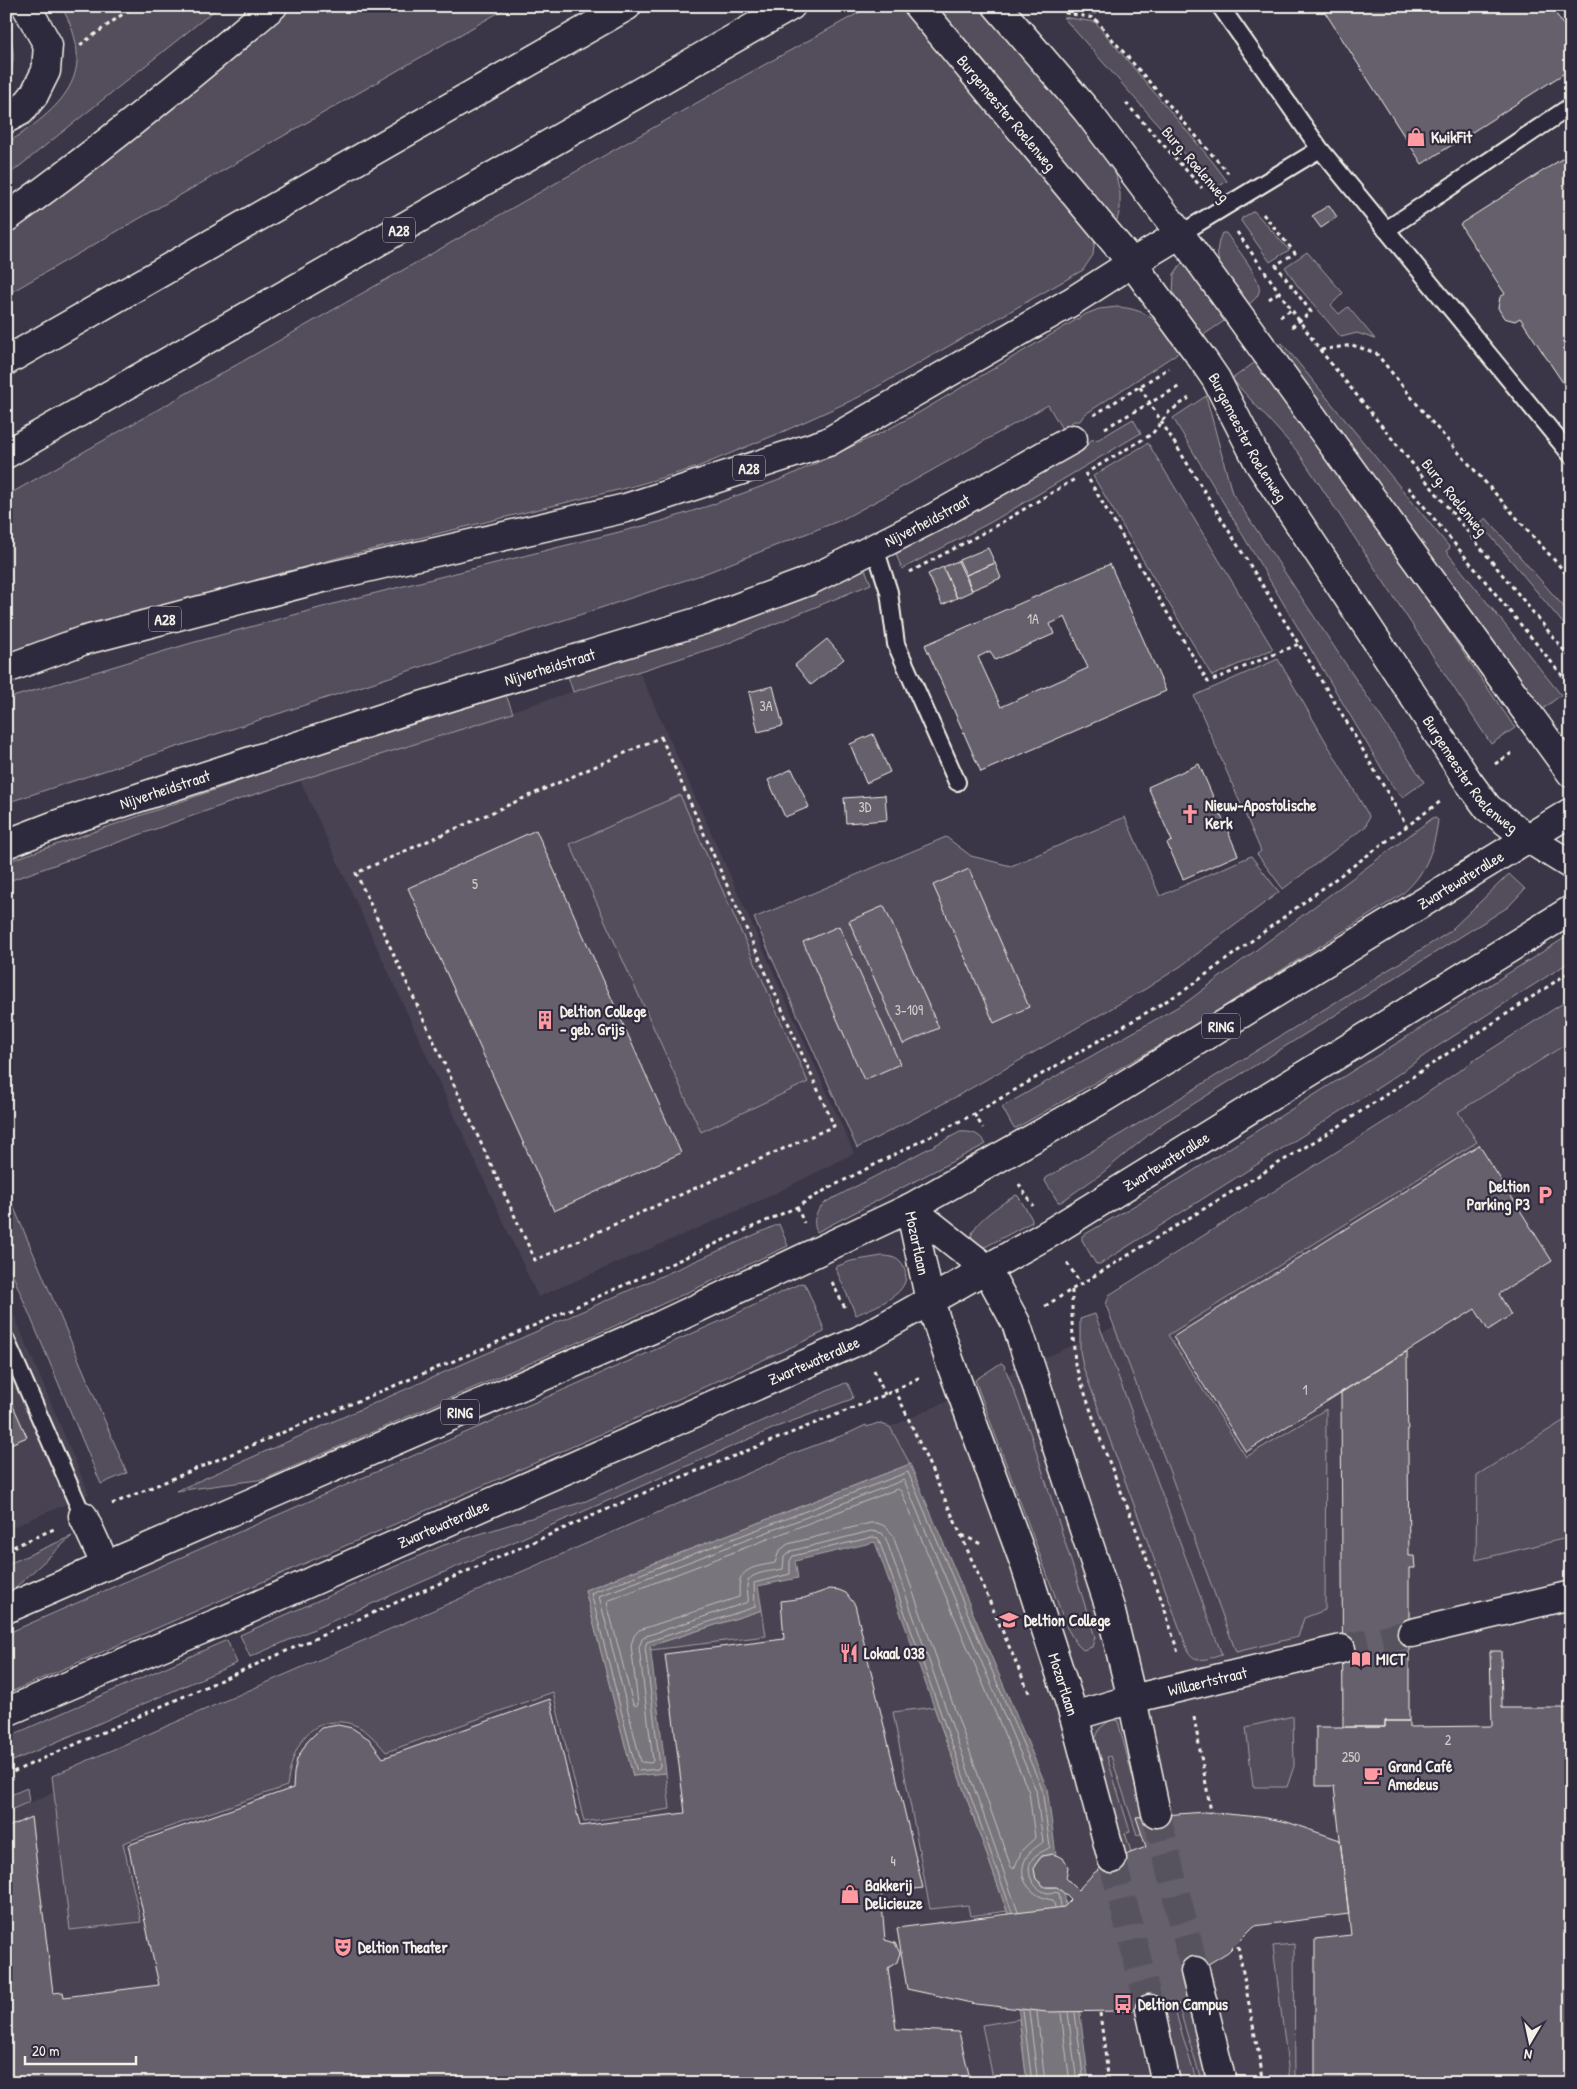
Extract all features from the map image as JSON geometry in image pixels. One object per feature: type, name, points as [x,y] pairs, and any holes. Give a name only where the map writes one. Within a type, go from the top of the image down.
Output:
[{"type":"main road","points":[[6,119],[21,111],[34,96],[46,71],[48,45],[26,6]]},
{"type":"main road","points":[[6,218],[55,183],[186,80],[273,6]]},
{"type":"main road","points":[[6,361],[627,6]]},
{"type":"main road","name":"A28","points":[[6,454],[791,6]]},
{"type":"main road","name":"Burgemeester Roelenweg","points":[[918,6],[1132,263],[1202,357],[1216,379],[1259,463],[1468,781],[1488,808],[1529,839],[1571,865]]},
{"type":"main road","points":[[997,6],[1087,111],[1180,234],[1571,773]]},
{"type":"main road","points":[[1132,263],[1180,234]]},
{"type":"main road","name":"A28","points":[[6,669],[82,641],[327,577],[626,508],[828,442],[1071,302],[1132,263]]},
{"type":"main road","name":"Nijverheidstraat","points":[[6,844],[58,824],[394,714],[707,619],[809,581],[935,517],[1080,429]]},
{"type":"main road","name":"Zwartewaterallee","points":[[6,1609],[657,1327],[910,1208],[1089,1106],[1571,812]]},
{"type":"main road","name":"Zwartewaterallee","points":[[6,1712],[220,1622],[860,1340],[1050,1233],[1571,910]]},
{"type":"main road","name":"Mozartlaan","points":[[910,1208],[986,1268],[1016,1323],[1110,1608],[1132,1699],[1156,1813]]},
{"type":"main road","name":"Mozartlaan","points":[[910,1208],[930,1301],[950,1362],[1024,1562],[1074,1716],[1112,1859]]},
{"type":"main road","points":[[83,1516],[106,1566]]},
{"type":"main road","points":[[1412,1633],[1571,1595]]},
{"type":"main road","name":"Willaertstraat","points":[[1074,1716],[1132,1699],[1341,1649]]},
{"type":"main road","points":[[1195,1971],[1222,2083]]},
{"type":"main road","points":[[1150,2009],[1166,2083]]},
{"type":"lane","points":[[1220,6],[1320,149],[1571,455]]},
{"type":"lane","points":[[1386,230],[1571,106]]},
{"type":"lane","points":[[1180,234],[1320,149]]},
{"type":"lane","points":[[875,548],[889,592],[896,644],[957,782]]},
{"type":"lane","points":[[6,1340],[83,1516]]},
{"type":"path","points":[[47,64],[90,40],[134,6]]},
{"type":"path","points":[[1060,6],[1066,13],[1094,18],[1246,193],[1295,253],[1276,265],[1311,312],[1285,332]]},
{"type":"path","name":"Burg. Roelenweg","points":[[1125,102],[1221,210],[1320,350],[1571,659]]},
{"type":"path","name":"Burg. Roelenweg","points":[[1320,350],[1352,346],[1376,353],[1429,419],[1571,579]]},
{"type":"path","points":[[6,1550],[482,1349],[797,1207],[827,1189],[974,1114],[1185,990],[1406,825],[1345,719],[1140,386]]},
{"type":"path","points":[[1104,429],[1177,388]]},
{"type":"path","points":[[1080,429],[1116,402]]},
{"type":"path","points":[[1085,473],[1208,682],[1299,644]]},
{"type":"path","points":[[1404,482],[1571,686]]},
{"type":"path","points":[[661,737],[834,1126],[535,1260],[356,873],[661,737]]},
{"type":"path","points":[[974,1114],[1002,1155],[1081,1284]]},
{"type":"path","points":[[797,1207],[885,1395]]},
{"type":"path","points":[[1072,1290],[1075,1364],[1102,1444],[1161,1598],[1188,1686],[1212,1812]]},
{"type":"path","points":[[895,1389],[961,1535],[1031,1698]]},
{"type":"path","points":[[1238,1946],[1264,2083]]},
{"type":"path","points":[[1100,2013],[1109,2083]]},
{"type":"shaded area","points":[[61,6],[220,6],[6,177],[6,144],[26,131],[58,103],[69,87],[76,70],[77,52],[72,30]]},
{"type":"shaded area","points":[[290,6],[510,6],[6,295],[6,233],[190,91]]},
{"type":"shaded area","points":[[871,6],[907,6],[1095,237],[1093,255],[1083,270],[859,397],[780,433],[695,468],[630,487],[341,557],[177,602],[6,653],[6,496],[744,76]]},
{"type":"shaded area","points":[[937,6],[979,6],[1063,94],[1115,171],[1120,193],[1120,209],[1115,222],[1005,86]]},
{"type":"shaded area","points":[[1065,6],[1090,6],[1096,14],[1068,9]]},
{"type":"shaded area","points":[[1063,17],[1095,22],[1227,181],[1215,189]]},
{"type":"shaded area","points":[[6,28],[13,48],[13,62],[6,82]]},
{"type":"shaded area","points":[[1254,211],[1289,250],[1270,262],[1241,221],[1242,218]]},
{"type":"shaded area","points":[[1222,233],[1226,233],[1257,279],[1259,292],[1257,297],[1245,307],[1227,281],[1219,263],[1218,244]]},
{"type":"shaded area","points":[[1307,252],[1343,293],[1331,305],[1339,314],[1348,307],[1375,339],[1357,333],[1341,337],[1297,285],[1285,267]]},
{"type":"shaded area","points":[[1184,263],[1227,319],[1202,336],[1173,295],[1174,274]]},
{"type":"shaded area","points":[[1117,307],[1139,311],[1155,320],[1182,350],[1084,415],[1080,421],[1074,421],[1062,429],[1048,405],[841,520],[701,575],[6,803],[6,699],[188,644],[352,599],[659,522],[711,505],[782,479],[883,432],[1086,314],[1099,309]]},
{"type":"shaded area","points":[[1282,343],[1450,548],[1446,551],[1561,695],[1539,712],[1274,349]]},
{"type":"shaded area","points":[[1258,360],[1351,489],[1515,728],[1491,744],[1298,452],[1232,379]]},
{"type":"shaded area","points":[[1206,396],[1232,493],[1424,782],[1403,797],[1394,789],[1173,418]]},
{"type":"shaded area","points":[[1133,419],[1141,433],[993,521],[902,569],[896,554],[997,499],[1085,447],[1091,440],[1099,439]]},
{"type":"shaded area","points":[[1148,443],[1273,649],[1212,676],[1093,476]]},
{"type":"shaded area","points":[[1486,518],[1571,615],[1571,633],[1480,523]]},
{"type":"shaded area","points":[[865,569],[871,584],[726,644],[573,692],[568,676],[722,628]]},
{"type":"shaded area","points":[[1278,659],[1369,816],[1366,826],[1283,889],[1257,854],[1261,851],[1194,696]]},
{"type":"shaded area","points":[[639,671],[854,1153],[772,1195],[538,1297],[299,778]]},
{"type":"shaded area","points":[[506,695],[513,713],[240,799],[6,882],[6,862],[298,761]]},
{"type":"shaded area","points":[[680,795],[808,1082],[701,1132],[570,844]]},
{"type":"shaded area","points":[[1125,817],[1160,896],[1251,856],[1279,892],[1181,966],[1147,988],[952,1099],[857,1148],[754,918],[946,837],[971,856],[1011,866]]},
{"type":"shaded area","points":[[1434,817],[1438,820],[1434,842],[1427,862],[1416,879],[1401,895],[1188,1029],[1016,1128],[1013,1127],[1002,1107],[1188,1001]]},
{"type":"shaded area","points":[[1509,874],[1525,889],[1508,907],[1163,1123],[1101,1174],[1061,1202],[1058,1202],[1045,1181],[1046,1178],[1136,1125],[1449,932]]},
{"type":"shaded area","points":[[1571,934],[1571,961],[1435,1048],[1387,1082],[1100,1264],[1096,1264],[1082,1240],[1082,1236],[1180,1179]]},
{"type":"shaded area","points":[[1571,998],[1571,1041],[1458,1112],[1477,1142],[1168,1335],[1246,1457],[1326,1409],[1325,1610],[1304,1618],[1298,1637],[1236,1652],[1106,1305],[1109,1295],[1403,1110],[1476,1059]]},
{"type":"shaded area","name":"Deltion College","points":[[1571,1042],[1571,2083],[6,2083],[6,1813],[890,1427],[1116,1326]]},
{"type":"shaded area","points":[[960,1132],[975,1134],[986,1144],[817,1232],[815,1219],[820,1208],[826,1202]]},
{"type":"shaded area","points":[[6,1189],[127,1473],[101,1484],[6,1259]]},
{"type":"shaded area","points":[[1016,1195],[1032,1219],[1032,1222],[985,1247],[972,1242],[972,1235],[980,1222]]},
{"type":"shaded area","points":[[779,1224],[788,1246],[608,1329],[265,1479],[176,1491]]},
{"type":"shaded area","points":[[882,1256],[895,1258],[900,1262],[906,1277],[904,1285],[898,1292],[882,1303],[856,1315],[835,1267],[851,1261]]},
{"type":"shaded area","points":[[801,1283],[805,1284],[824,1332],[617,1427],[6,1694],[6,1634],[723,1320]]},
{"type":"shaded area","points":[[6,1296],[89,1494],[6,1530]]},
{"type":"shaded area","points":[[1095,1314],[1222,1655],[1208,1659],[1199,1659],[1195,1658],[1188,1651],[1083,1367],[1080,1350],[1080,1319]]},
{"type":"shaded area","points":[[1001,1363],[1004,1365],[1032,1438],[1095,1637],[1092,1647],[1083,1650],[1076,1643],[1067,1628],[975,1380]]},
{"type":"shaded area","points":[[845,1383],[848,1384],[853,1396],[852,1399],[779,1426],[250,1657],[240,1635],[444,1545],[586,1501]]},
{"type":"shaded area","points":[[1571,1416],[1571,1537],[1476,1560],[1477,1475]]},
{"type":"shaded area","points":[[878,1423],[890,1427],[910,1464],[585,1590],[633,1776],[666,1773],[670,1809],[584,1822],[553,1692],[386,1752],[366,1732],[349,1723],[335,1722],[323,1724],[314,1728],[300,1744],[291,1764],[287,1786],[123,1843],[141,1922],[70,1930],[52,1776],[797,1452],[866,1425],[867,1427]]},
{"type":"shaded area","points":[[72,1536],[15,1588],[6,1592],[6,1565]]},
{"type":"shaded area","points":[[762,1610],[766,1636],[651,1650],[650,1646]]},
{"type":"shaded area","points":[[227,1640],[237,1663],[6,1764],[6,1740],[17,1733]]},
{"type":"shaded area","points":[[934,1707],[1007,1911],[970,1916],[968,1905],[930,1909],[893,1712]]},
{"type":"shaded area","points":[[1293,1716],[1294,1766],[1287,1787],[1253,1787],[1246,1727]]},
{"type":"shaded area","points":[[1112,1719],[1118,1721],[1147,1832],[1137,1835],[1111,1756],[1107,1757],[1130,1831],[1125,1833],[1132,1855],[1122,1863],[1094,1742],[1100,1728]]},
{"type":"shaded area","points":[[27,1788],[29,1802],[6,1812],[6,1797]]},
{"type":"shaded area","points":[[1294,1944],[1295,2083],[1290,2083],[1273,1946]]},
{"type":"shaded area","points":[[1186,1978],[1212,2083],[1202,2083],[1180,2011],[1185,2010],[1178,1988]]},
{"type":"shaded area","points":[[1174,2007],[1197,2083],[1177,2083],[1159,2011]]},
{"type":"shaded area","points":[[1019,2019],[1027,2083],[994,2083],[982,2025]]},
{"type":"water","points":[[910,1464],[1047,1788],[1056,1855],[1042,1856],[1037,1863],[1035,1876],[1038,1882],[1049,1888],[1063,1883],[1089,2083],[1027,2083],[1007,1911],[875,1542],[795,1561],[798,1578],[758,1586],[762,1610],[650,1646],[666,1773],[633,1776],[585,1590]]},
{"type":"building","points":[[1321,6],[1551,6],[1571,37],[1571,69],[1422,164]]},
{"type":"building","points":[[1571,153],[1571,395],[1520,318],[1515,321],[1504,318],[1498,308],[1500,297],[1505,294],[1460,224]]},
{"type":"building","points":[[1329,205],[1337,217],[1321,228],[1312,216]]},
{"type":"building","points":[[988,548],[995,563],[966,575],[959,560]]},
{"type":"building","points":[[958,561],[972,591],[957,598],[943,567]]},
{"type":"building","points":[[995,563],[1001,578],[972,590],[966,575]]},
{"type":"building","points":[[1110,564],[1166,691],[981,772],[925,645]],"holes":[[[1065,617],[1088,668],[1001,707],[978,657],[990,651],[995,660],[1054,634],[1050,624]]]},
{"type":"building","points":[[943,567],[957,598],[942,605],[928,574]]},
{"type":"building","points":[[827,639],[844,659],[811,685],[795,665]]},
{"type":"building","points":[[773,686],[783,726],[758,732],[749,692]]},
{"type":"building","points":[[873,734],[890,772],[866,783],[850,744]]},
{"type":"building","name":"Nieuw-Apostolische Kerk","points":[[1199,764],[1238,855],[1183,879],[1167,843],[1172,841],[1148,787]]},
{"type":"building","points":[[792,769],[809,807],[785,817],[768,780]]},
{"type":"building","points":[[885,795],[887,820],[846,823],[844,798]]},
{"type":"building","name":"Deltion College - geb. Grijs","points":[[536,830],[681,1153],[554,1211],[408,888]]},
{"type":"building","points":[[969,869],[1029,1007],[994,1023],[933,885]]},
{"type":"building","points":[[884,906],[939,1028],[903,1044],[849,921]]},
{"type":"building","points":[[839,926],[900,1064],[864,1080],[803,942]]},
{"type":"building","points":[[1479,1145],[1552,1261],[1499,1294],[1511,1315],[1488,1330],[1475,1309],[1246,1452],[1173,1337]]},
{"type":"building","points":[[1407,1351],[1409,1556],[1414,1556],[1415,1568],[1409,1568],[1409,1721],[1385,1721],[1385,1727],[1343,1727],[1341,1392]]},
{"type":"building","points":[[6,1390],[27,1437],[6,1446]]},
{"type":"building","points":[[830,1589],[846,1593],[855,1605],[923,1888],[881,1893],[885,1940],[895,1943],[900,1953],[897,1962],[888,1968],[896,2029],[959,2032],[971,2083],[6,2083],[6,1828],[31,1817],[53,1993],[63,1992],[64,1997],[159,1985],[128,1845],[293,1788],[297,1759],[307,1742],[321,1728],[338,1725],[352,1728],[369,1739],[383,1758],[550,1699],[580,1826],[685,1813],[665,1654],[784,1639],[781,1601],[804,1598]]},
{"type":"building","points":[[1490,1651],[1501,1651],[1502,1708],[1571,1708],[1571,2083],[1315,2083],[1315,1939],[1351,1935],[1334,1786],[1316,1786],[1315,1727],[1385,1727],[1385,1721],[1409,1721],[1409,1727],[1492,1726]]},
{"type":"building","points":[[1205,1812],[1260,1817],[1287,1822],[1340,1840],[1349,1914],[1254,1926],[1228,1952],[1205,1966],[1192,2003],[1120,2011],[1047,2012],[976,2004],[907,1989],[897,1928],[1064,1907],[1071,1900],[1067,1896],[1057,1887],[1045,1887],[1036,1879],[1035,1865],[1042,1856],[1053,1854],[1063,1858],[1068,1867],[1066,1878],[1078,1890],[1094,1873],[1112,1860],[1146,1847],[1136,1817]]},
{"type":"tunnel","points":[[1341,1649],[1412,1633]]},
{"type":"tunnel","points":[[1156,1813],[1195,1971]]},
{"type":"tunnel","points":[[1112,1859],[1150,2009]]},
{"type":"place","name":"KwikFit","points":[[1416,137]]},
{"type":"place","name":"Nieuw-Apostolische Kerk","points":[[1190,814]]},
{"type":"place","name":"Deltion College - geb. Grijs","points":[[545,1020]]},
{"type":"place","name":"Deltion Parking P3","points":[[1545,1195]]},
{"type":"place","name":"Deltion College","points":[[1009,1620]]},
{"type":"place","name":"Lokaal 038","points":[[849,1653]]},
{"type":"place","name":"MICT","points":[[1361,1659]]},
{"type":"place","name":"Grand Café Amedeus","points":[[1373,1775]]},
{"type":"place","name":"Bakkerij Delicieuze","points":[[850,1894]]},
{"type":"place","name":"Deltion Theater","points":[[343,1947]]},
{"type":"place","name":"Deltion Campus","points":[[1123,2004]]}]
